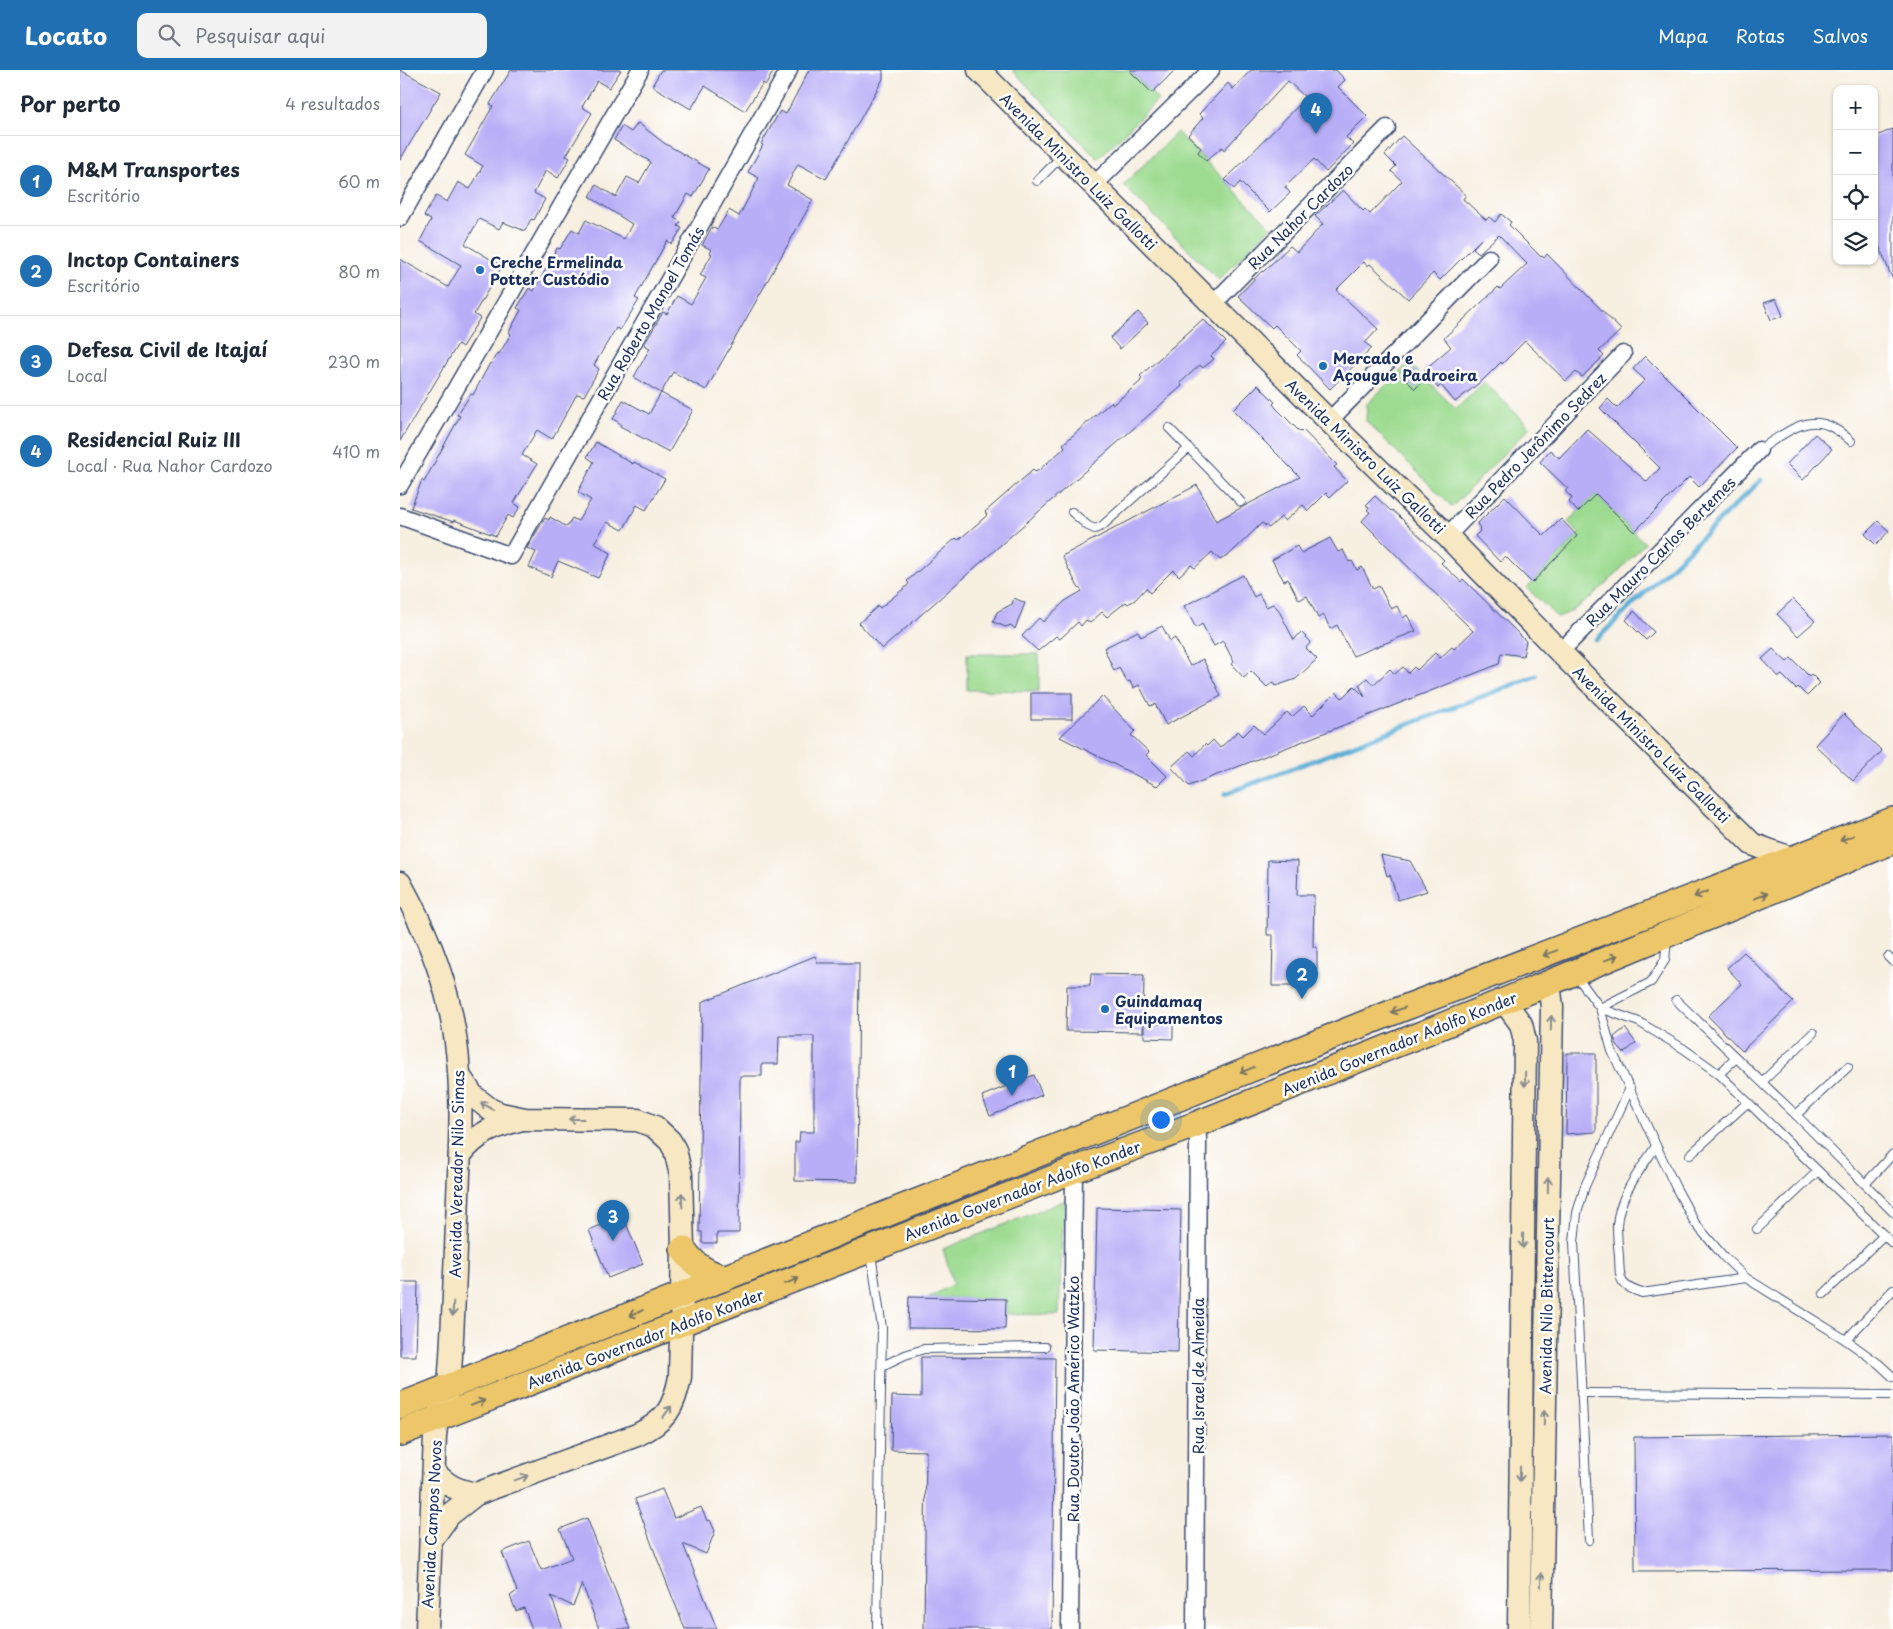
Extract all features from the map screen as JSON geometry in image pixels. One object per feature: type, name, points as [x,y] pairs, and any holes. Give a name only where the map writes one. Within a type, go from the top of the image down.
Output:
[{"type":"main road","name":"Avenida Governador Adolfo Konder","points":[[400,1406],[1382,1016],[1893,820]]},
{"type":"main road","name":"Avenida Governador Adolfo Konder","points":[[400,1434],[870,1249],[1197,1124],[1550,983],[1893,841]]},
{"type":"main road","points":[[683,1249],[699,1268],[726,1278]]},
{"type":"street","points":[[400,218],[485,70]]},
{"type":"street","points":[[400,485],[640,70]]},
{"type":"street","name":"Rua Roberto Manoel Tomás","points":[[400,516],[511,556],[789,70]]},
{"type":"street","name":"Avenida Ministro Luiz Gallotti","points":[[979,70],[1329,421],[1448,536],[1560,652],[1752,844],[1793,859]]},
{"type":"street","points":[[1094,185],[1211,70]]},
{"type":"street","name":"Rua Nahor Cardozo","points":[[1213,304],[1387,128]]},
{"type":"street","points":[[1329,421],[1489,258]]},
{"type":"street","name":"Rua Pedro Jerônimo Sedrez","points":[[1448,536],[1622,354]]},
{"type":"street","name":"Rua Mauro Carlos Bertemes","points":[[1560,652],[1759,450]]},
{"type":"street","points":[[1747,876],[1752,844]]},
{"type":"street","name":"Avenida Vereador Nilo Simas","points":[[400,883],[418,915],[442,978],[454,1031],[460,1077],[460,1155],[449,1387],[437,1419]]},
{"type":"street","name":"Avenida Nilo Bittencourt","points":[[1540,1629],[1552,1007],[1550,983]]},
{"type":"street","name":"Avenida Nilo Bittencourt","points":[[1504,1001],[1521,1024],[1525,1041],[1519,1629]]},
{"type":"street","points":[[431,1540],[449,1515],[476,1494],[637,1435],[654,1426],[668,1413],[676,1398],[680,1377],[683,1249],[681,1176],[679,1161],[670,1141],[663,1133],[647,1123],[628,1119],[525,1119],[501,1114],[482,1104],[473,1096],[460,1077]]},
{"type":"street","points":[[460,1155],[468,1145],[485,1132],[525,1119]]},
{"type":"street","name":"Rua Israel de Almeida","points":[[1195,1629],[1197,1124]]},
{"type":"street","name":"Rua Doutor João Américo Watzko","points":[[1070,1629],[1074,1170]]},
{"type":"street","name":"Avenida Campos Novos","points":[[427,1629],[437,1419]]},
{"type":"street","points":[[434,1472],[448,1485],[460,1491],[476,1494]]},
{"type":"lane","points":[[1037,181],[1064,155]]},
{"type":"lane","points":[[1759,450],[1801,424],[1817,422],[1834,428],[1851,441]]},
{"type":"lane","points":[[1168,428],[1241,502]]},
{"type":"lane","points":[[1072,512],[1088,526],[1095,529],[1102,526],[1189,448]]},
{"type":"lane","points":[[1600,1008],[1651,982],[1665,960],[1668,934]]},
{"type":"lane","points":[[1574,973],[1600,1008],[1612,1051],[1675,1186],[1696,1223],[1724,1257],[1746,1278],[1846,1340],[1879,1364],[1893,1377]]},
{"type":"lane","points":[[1676,1000],[1796,1115],[1893,1212]]},
{"type":"lane","points":[[1600,1008],[1639,1022],[1684,1049],[1719,1074],[1893,1244]]},
{"type":"lane","points":[[1762,1082],[1813,1033]]},
{"type":"lane","points":[[1719,1074],[1736,1058]]},
{"type":"lane","points":[[1796,1115],[1848,1066]]},
{"type":"lane","points":[[1589,1540],[1574,1242],[1576,1213],[1585,1186],[1630,1088]]},
{"type":"lane","points":[[1690,1155],[1747,1102]]},
{"type":"lane","points":[[1656,1146],[1628,1190],[1617,1224],[1620,1276],[1627,1288],[1642,1294],[1746,1278]]},
{"type":"lane","points":[[1865,1184],[1893,1154]]},
{"type":"lane","points":[[1757,1229],[1818,1171]]},
{"type":"lane","points":[[1824,1294],[1884,1235]]},
{"type":"lane","points":[[870,1249],[882,1328],[877,1629]]},
{"type":"lane","points":[[1846,1340],[1893,1290]]},
{"type":"lane","points":[[882,1366],[905,1355],[924,1350],[1046,1347]]},
{"type":"lane","points":[[1581,1393],[1893,1395]]},
{"type":"green space","points":[[1012,70],[1088,70],[1090,73],[1093,70],[1129,70],[1158,100],[1098,159]]},
{"type":"green space","points":[[1177,132],[1271,227],[1219,280],[1123,185]]},
{"type":"green space","points":[[1409,363],[1456,409],[1484,382],[1530,427],[1452,507],[1366,421],[1367,404]]},
{"type":"green space","points":[[1595,494],[1645,543],[1604,586],[1580,606],[1557,617],[1527,588],[1579,534],[1568,522]]},
{"type":"green space","points":[[967,654],[1039,654],[1039,691],[967,690]]},
{"type":"green space","points":[[1066,1200],[1062,1241],[1059,1315],[1006,1314],[1006,1299],[928,1298],[953,1284],[943,1249]]},
{"type":"building","points":[[400,70],[441,92],[400,160]]},
{"type":"building","points":[[511,70],[621,70],[609,88],[597,81],[582,107],[592,113],[566,156],[570,158],[558,178],[546,170],[534,193],[545,199],[534,220],[531,219],[525,231],[503,222],[499,229],[479,219],[465,244],[502,266],[474,314],[480,318],[462,347],[458,344],[400,441],[400,259],[448,287],[461,265],[420,241],[431,220],[424,216],[436,196],[447,202],[458,182],[470,189],[483,166],[465,155],[493,106],[490,104]]},
{"type":"building","points":[[661,70],[774,70],[766,85],[763,83],[745,111],[705,86],[691,109],[652,86]]},
{"type":"building","points":[[809,70],[883,70],[883,79],[826,179],[798,164],[787,185],[813,200],[706,390],[673,372],[661,393],[634,377],[650,348],[644,345],[663,312],[667,314],[677,296],[691,304],[706,278],[700,275],[712,254],[710,253],[712,250],[702,245],[712,227],[717,230],[729,210],[739,216],[759,178],[748,172],[763,145],[761,144],[780,111],[786,114]]},
{"type":"building","points":[[1129,70],[1175,70],[1152,93]]},
{"type":"building","points":[[1251,70],[1336,70],[1345,80],[1338,87],[1367,116],[1346,137],[1353,144],[1326,172],[1314,159],[1285,187],[1290,193],[1270,212],[1240,182],[1234,189],[1225,180],[1306,98],[1288,81],[1224,150],[1222,147],[1206,161],[1198,152],[1201,148],[1188,135],[1203,118],[1199,114],[1228,83],[1233,89]]},
{"type":"building","points":[[638,123],[664,143],[709,169],[693,197],[688,194],[674,218],[681,222],[678,226],[682,228],[672,244],[667,241],[635,298],[639,300],[620,330],[616,328],[594,365],[599,369],[584,396],[577,394],[552,439],[537,430],[522,455],[537,464],[514,503],[520,507],[513,518],[508,515],[496,536],[454,520],[454,522],[411,508],[422,480],[424,482],[460,416],[457,415],[471,394],[473,395],[490,363],[497,353],[499,354],[511,334],[509,332],[521,310],[517,308],[529,288],[534,291],[557,248],[560,249],[572,229],[579,233],[586,220],[624,239],[632,224],[590,197],[596,185],[616,197],[627,177],[639,183],[651,162],[614,140],[622,126],[631,132]]},
{"type":"building","points":[[1893,129],[1893,278],[1878,243],[1878,135]]},
{"type":"building","points":[[1402,136],[1466,195],[1463,199],[1486,220],[1489,217],[1495,222],[1501,214],[1511,222],[1509,225],[1541,257],[1544,258],[1547,254],[1621,330],[1599,351],[1604,356],[1582,377],[1576,372],[1566,381],[1525,341],[1502,364],[1501,362],[1483,380],[1455,402],[1441,385],[1438,388],[1424,370],[1451,347],[1444,338],[1498,287],[1500,289],[1527,264],[1499,235],[1479,253],[1473,248],[1481,239],[1440,280],[1433,273],[1408,299],[1370,264],[1367,266],[1364,262],[1336,290],[1378,329],[1365,343],[1372,348],[1330,389],[1297,355],[1301,351],[1275,325],[1272,328],[1238,296],[1290,246],[1297,252],[1323,224],[1315,216],[1343,190],[1363,211],[1365,209],[1370,214],[1402,181],[1391,171],[1396,166],[1385,155]]},
{"type":"building","points":[[1776,299],[1783,316],[1771,320],[1764,303]]},
{"type":"building","points":[[1138,312],[1148,323],[1120,349],[1110,338]]},
{"type":"building","points":[[1203,319],[1226,342],[1211,356],[1214,359],[1203,368],[1200,365],[1180,383],[1182,386],[882,649],[859,623],[878,606],[880,608],[907,586],[909,583],[907,581],[956,538],[958,540],[961,538],[984,518],[987,515],[985,512],[1033,470],[1035,472],[1039,470],[1062,450],[1065,447],[1063,444],[1111,402],[1113,404],[1116,402],[1140,382],[1142,378],[1140,376]]},
{"type":"building","points":[[1645,356],[1737,448],[1699,487],[1689,477],[1634,532],[1596,494],[1578,512],[1569,502],[1572,498],[1565,491],[1568,489],[1540,462],[1550,450],[1559,458],[1587,429],[1647,482],[1660,468],[1600,408],[1608,399],[1617,408],[1645,380],[1633,369]]},
{"type":"building","points":[[1412,368],[1424,379],[1415,389],[1403,377]]},
{"type":"building","points":[[1258,385],[1275,402],[1273,404],[1276,408],[1298,430],[1301,432],[1303,430],[1337,465],[1334,467],[1347,481],[1330,497],[1326,493],[1308,511],[1303,505],[1285,521],[1281,517],[1269,528],[1262,523],[1229,555],[1220,560],[1212,552],[1195,568],[1191,565],[1179,576],[1173,570],[1150,593],[1146,588],[1135,600],[1128,604],[1126,602],[1107,617],[1102,612],[1090,623],[1086,620],[1081,626],[1078,622],[1060,639],[1056,636],[1038,651],[1022,636],[1039,618],[1043,622],[1065,601],[1082,591],[1062,556],[1197,485],[1216,521],[1300,477],[1233,410]]},
{"type":"building","points":[[661,393],[693,410],[669,452],[620,426],[621,424],[613,419],[623,400],[649,414]]},
{"type":"building","points":[[1815,434],[1832,449],[1803,480],[1787,464]]},
{"type":"building","points":[[596,442],[633,464],[634,462],[665,479],[646,510],[637,505],[623,530],[607,522],[594,543],[611,553],[598,578],[558,561],[551,577],[529,567],[536,552],[527,548],[545,518],[549,520],[550,517],[567,527],[572,518],[578,521],[591,500],[578,492],[594,462],[587,457]]},
{"type":"building","points":[[1375,496],[1400,517],[1444,560],[1441,563],[1461,582],[1463,579],[1526,641],[1523,656],[1501,653],[1499,664],[1189,786],[1171,767],[1189,751],[1194,756],[1205,744],[1207,746],[1213,740],[1220,748],[1238,731],[1243,736],[1254,725],[1264,734],[1287,712],[1292,717],[1304,706],[1313,715],[1336,692],[1342,698],[1354,686],[1365,697],[1359,685],[1367,678],[1373,685],[1390,669],[1395,674],[1403,667],[1408,673],[1414,667],[1417,670],[1435,653],[1440,658],[1452,647],[1454,649],[1473,631],[1362,521],[1370,512],[1367,510],[1369,507],[1366,505]]},
{"type":"building","points":[[1505,496],[1544,536],[1561,519],[1577,536],[1532,583],[1505,556],[1500,562],[1475,536],[1480,531],[1477,524]]},
{"type":"building","points":[[1878,521],[1889,531],[1876,545],[1865,534]]},
{"type":"building","points":[[1330,538],[1338,552],[1343,550],[1349,562],[1352,561],[1357,570],[1362,567],[1373,589],[1379,586],[1391,609],[1397,606],[1403,618],[1407,615],[1416,631],[1353,656],[1337,625],[1330,629],[1324,615],[1318,618],[1307,596],[1299,600],[1288,579],[1284,581],[1272,560],[1297,546],[1301,553]]},
{"type":"building","points":[[1243,575],[1254,597],[1259,594],[1266,607],[1273,604],[1278,609],[1294,640],[1301,632],[1311,642],[1306,648],[1317,659],[1296,679],[1276,686],[1273,682],[1267,687],[1251,671],[1244,678],[1231,664],[1234,662],[1223,641],[1214,646],[1202,624],[1196,628],[1184,606]]},
{"type":"building","points":[[1014,598],[1025,603],[1015,629],[1011,625],[1006,627],[993,622],[997,612],[1012,604]]},
{"type":"building","points":[[1793,599],[1815,621],[1798,636],[1777,614]]},
{"type":"building","points":[[1634,611],[1654,632],[1646,640],[1626,620]]},
{"type":"building","points":[[1162,626],[1170,641],[1175,638],[1190,666],[1203,659],[1221,696],[1166,725],[1155,704],[1150,706],[1139,685],[1133,688],[1130,681],[1127,682],[1119,668],[1114,671],[1104,648],[1138,631],[1141,637]]},
{"type":"building","points":[[1773,649],[1787,662],[1791,658],[1809,676],[1811,674],[1820,683],[1807,696],[1798,687],[1796,689],[1782,675],[1779,677],[1762,659]]},
{"type":"building","points":[[1031,693],[1072,693],[1072,719],[1031,719]]},
{"type":"building","points":[[1102,696],[1135,731],[1131,735],[1149,752],[1146,755],[1167,776],[1157,786],[1060,737]]},
{"type":"building","points":[[1844,714],[1882,751],[1853,781],[1815,745]]},
{"type":"building","points":[[1381,855],[1410,861],[1427,891],[1398,900],[1390,875],[1387,876]]},
{"type":"building","points":[[1268,860],[1298,861],[1297,895],[1314,895],[1313,947],[1317,947],[1317,970],[1305,970],[1305,986],[1272,986],[1273,935],[1267,935]]},
{"type":"building","points":[[1744,952],[1793,1002],[1742,1051],[1708,1016],[1742,984],[1727,968]]},
{"type":"building","points":[[815,956],[818,963],[859,963],[857,1182],[795,1181],[795,1142],[799,1142],[800,1132],[814,1132],[814,1036],[779,1036],[778,1064],[762,1064],[762,1076],[740,1076],[739,1233],[717,1233],[717,1243],[702,1243],[702,1232],[699,1232],[702,1002]]},
{"type":"building","name":"Guindamaq Equipamentos","points":[[1091,974],[1144,975],[1143,1032],[1066,1031],[1067,986],[1090,986]]},
{"type":"building","points":[[1144,1024],[1173,1024],[1173,1039],[1144,1038]]},
{"type":"building","points":[[1625,1028],[1636,1043],[1624,1053],[1618,1047],[1614,1037]]},
{"type":"building","points":[[1567,1053],[1596,1053],[1596,1132],[1566,1134]]},
{"type":"building","points":[[1034,1075],[1042,1095],[990,1116],[982,1096]]},
{"type":"building","points":[[1097,1208],[1181,1210],[1178,1352],[1094,1350]]},
{"type":"building","points":[[623,1216],[643,1264],[608,1278],[589,1230]]},
{"type":"building","points":[[400,1282],[418,1282],[416,1356],[400,1356]]},
{"type":"building","points":[[909,1297],[1006,1299],[1005,1329],[908,1328]]},
{"type":"building","points":[[921,1357],[1055,1358],[1052,1629],[924,1629],[926,1451],[891,1450],[892,1396],[921,1397]]},
{"type":"building","points":[[1893,1434],[1893,1570],[1635,1571],[1634,1437]]},
{"type":"building","points":[[662,1489],[674,1518],[701,1507],[707,1521],[710,1520],[715,1531],[706,1554],[683,1544],[717,1629],[685,1629],[655,1553],[635,1499]]},
{"type":"building","points":[[587,1518],[630,1629],[599,1629],[582,1584],[573,1606],[551,1596],[563,1629],[532,1629],[524,1608],[516,1611],[510,1596],[517,1591],[502,1552],[529,1541],[541,1570],[572,1558],[560,1529]]},
{"type":"waterway","points":[[1596,640],[1761,480]]},
{"type":"waterway","points":[[1225,794],[1536,676]]},
{"type":"place","name":"Residencial Ruiz III","points":[[1316,134]]},
{"type":"place","name":"Creche Ermelinda Potter Custódio","points":[[480,270]]},
{"type":"place","name":"Mercado e Açougue Padroeira","points":[[1323,366]]},
{"type":"place","name":"Inctop Containers","points":[[1302,999]]},
{"type":"place","name":"Guindamaq Equipamentos","points":[[1105,1009]]},
{"type":"place","name":"M&M Transportes","points":[[1012,1096]]},
{"type":"place","name":"Defesa Civil de Itajaí","points":[[613,1241]]}]
